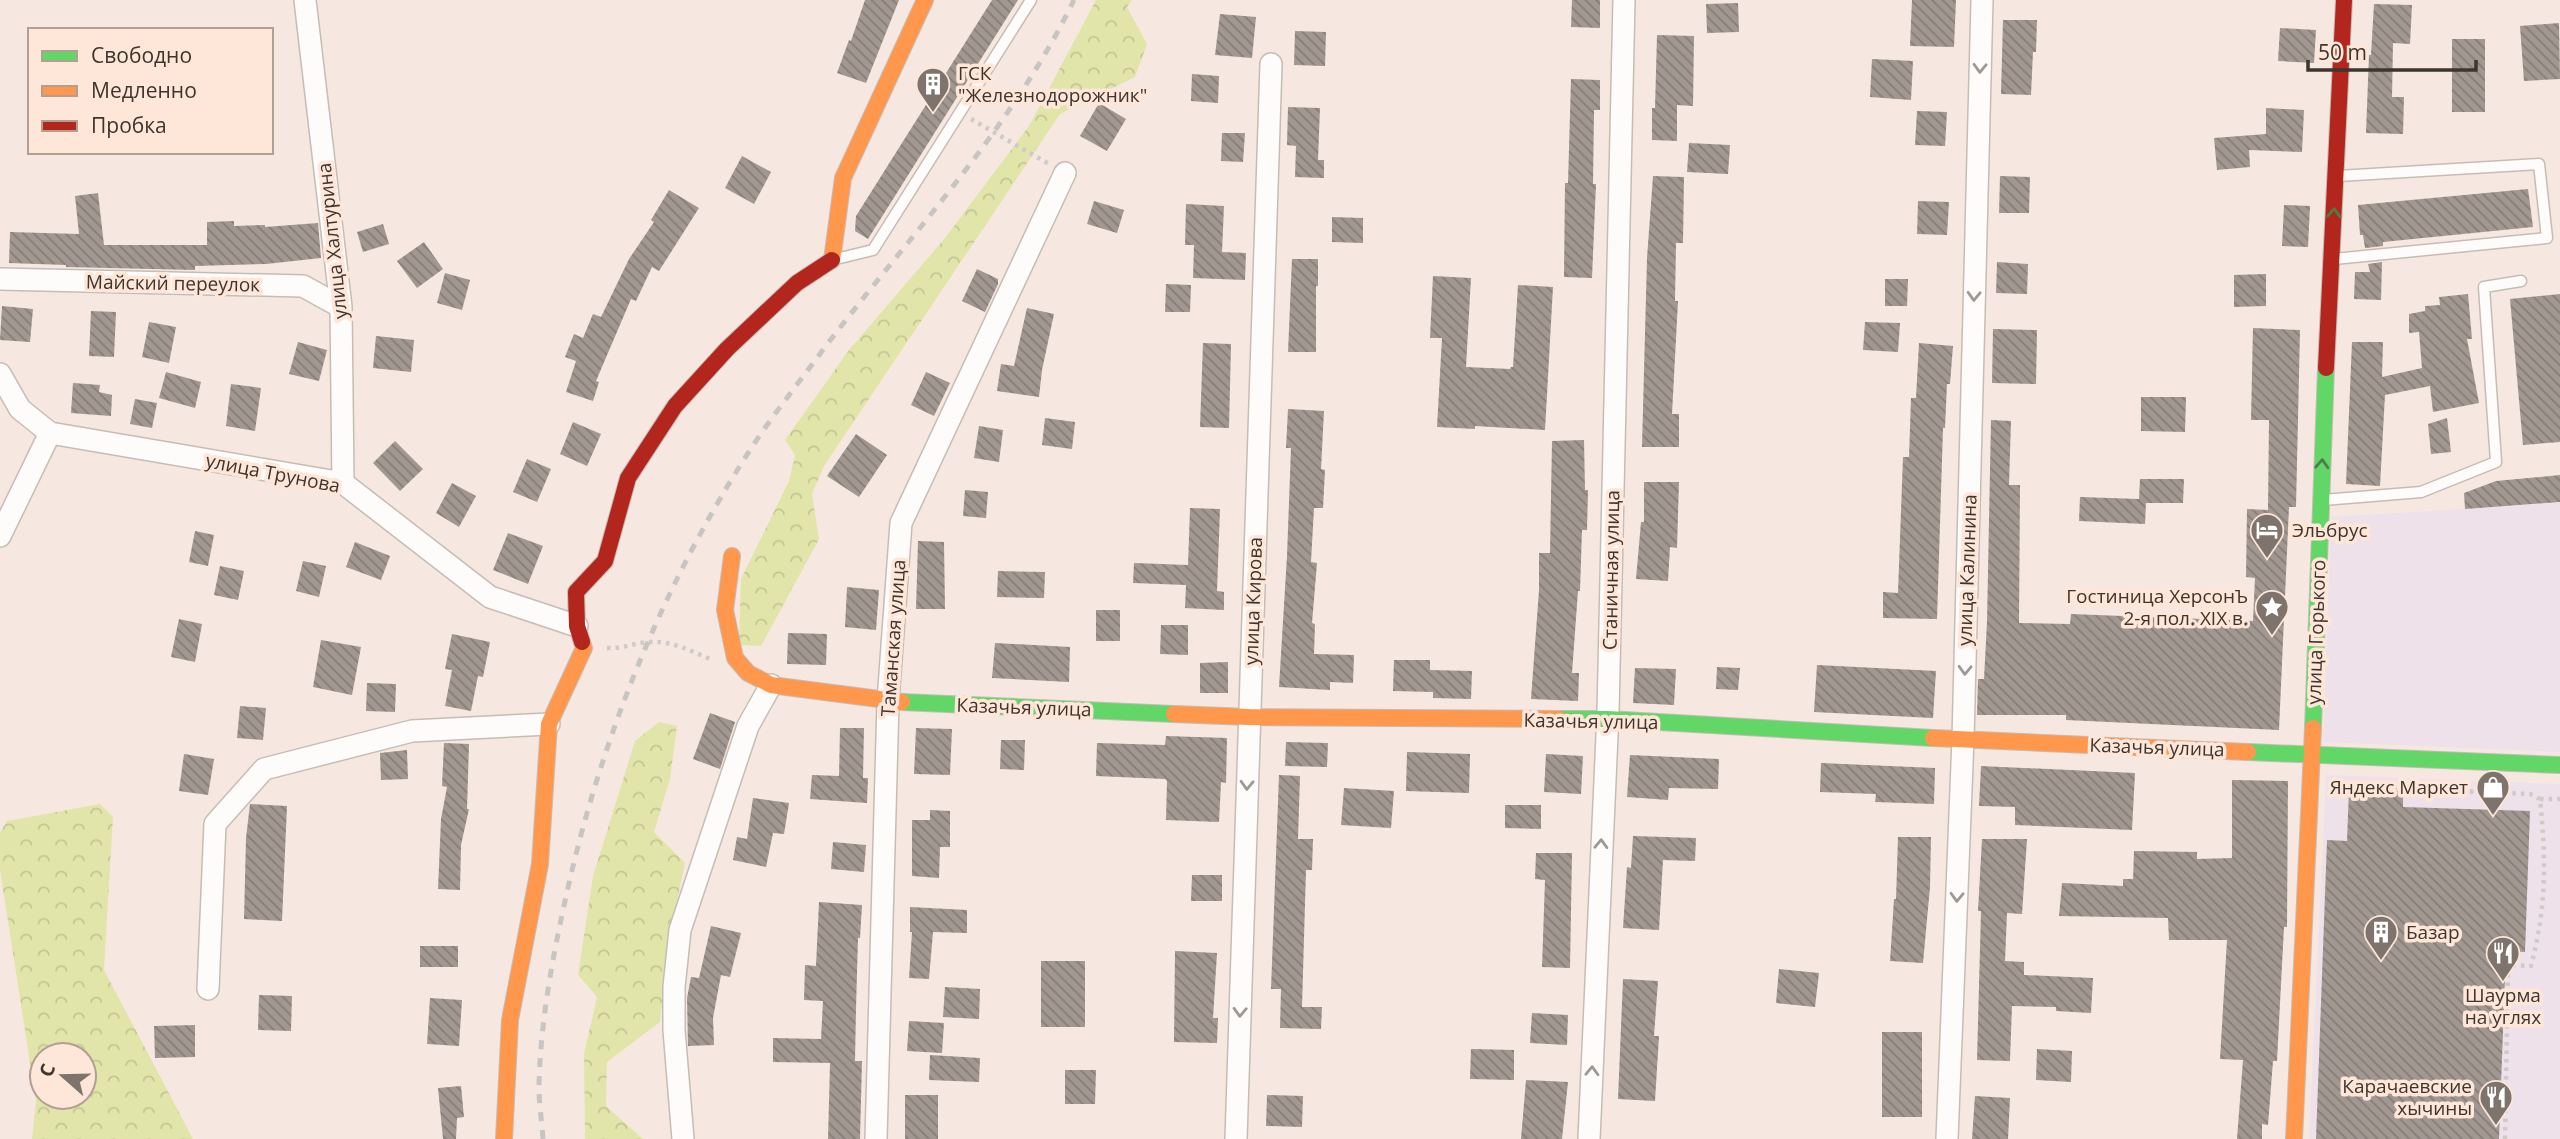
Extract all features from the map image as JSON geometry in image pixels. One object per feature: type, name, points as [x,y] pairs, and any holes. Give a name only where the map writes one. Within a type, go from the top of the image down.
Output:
[{"type":"street","name":"улица Халтурина","points":[[305,0],[341,307],[343,483]]},
{"type":"street","points":[[542,614],[576,592],[605,561],[628,478],[675,406],[727,349],[797,283],[834,259],[843,178],[925,0]]},
{"type":"street","name":"Станичная улица","points":[[1589,1139],[1607,719],[1624,0]]},
{"type":"street","name":"улица Калинина","points":[[1947,1139],[1963,739],[1982,0]]},
{"type":"street","name":"улица Горького","points":[[2294,1139],[2344,0]]},
{"type":"street","name":"улица Кирова","points":[[1236,1139],[1271,64]]},
{"type":"street","name":"Таманская улица","points":[[876,1139],[888,701],[901,523],[1065,173]]},
{"type":"street","name":"Майский переулок","points":[[0,279],[303,286],[341,307]]},
{"type":"street","name":"улица Трунова","points":[[0,374],[20,409],[50,433],[343,483],[490,597],[577,626]]},
{"type":"street","points":[[0,536],[50,433]]},
{"type":"street","name":"Казачья улица","points":[[732,556],[725,610],[735,659],[748,673],[771,685],[888,701],[1249,717],[1607,719],[1963,739],[2560,765]]},
{"type":"street","points":[[504,1139],[509,1020],[540,864],[549,724],[584,648],[577,626],[576,592]]},
{"type":"street","points":[[683,1139],[674,1030],[674,987],[680,930],[748,726],[771,685]]},
{"type":"street","points":[[208,989],[215,824],[264,769],[412,731],[549,724]]},
{"type":"lane","points":[[834,259],[873,250],[1031,0]]},
{"type":"lane","points":[[2332,259],[2547,238],[2539,164],[2336,176]]},
{"type":"lane","points":[[2320,500],[2421,492],[2496,462],[2484,287],[2521,281]]},
{"type":"path","points":[[960,113],[1065,173]]},
{"type":"path","points":[[2505,1139],[2508,965],[2531,966],[2543,903],[2545,858],[2540,799],[2560,799]]},
{"type":"shaded area","points":[[2560,503],[2560,752],[2323,742],[2331,517]]},
{"type":"shaded area","name":"Базар","points":[[2326,775],[2560,784],[2560,1139],[2309,1139]]},
{"type":"green space","points":[[1096,0],[1132,0],[1127,7],[1147,44],[1135,77],[1060,114],[824,466],[812,494],[819,539],[761,646],[739,645],[741,579],[789,481],[795,455],[785,440],[849,350],[945,238],[1029,126]]},
{"type":"green space","points":[[659,722],[677,726],[670,779],[654,832],[685,863],[670,934],[660,1022],[607,1062],[606,1106],[643,1139],[585,1139],[584,1054],[597,997],[578,975],[593,876],[635,741]]},
{"type":"green space","points":[[100,804],[113,817],[104,970],[193,1139],[32,1139],[35,1111],[98,1111],[98,1041],[28,1041],[28,1050],[0,870],[0,833],[7,821]]},
{"type":"building","points":[[865,0],[899,0],[866,83],[837,73]]},
{"type":"building","name":"ГСК \"Железнодорожник\"","points":[[992,0],[1018,0],[868,239],[855,231],[856,216]]},
{"type":"building","points":[[1572,0],[1600,0],[1600,28],[1571,27]]},
{"type":"building","points":[[1912,0],[1956,0],[1954,47],[1910,46]]},
{"type":"building","points":[[1738,3],[1739,32],[1707,33],[1706,4]]},
{"type":"building","points":[[2374,4],[2412,5],[2410,44],[2393,43],[2392,97],[2404,97],[2403,134],[2366,133]]},
{"type":"building","points":[[1220,14],[1256,17],[1252,58],[1215,55]]},
{"type":"building","points":[[2003,20],[2037,20],[2031,95],[2001,94]]},
{"type":"building","points":[[2559,23],[2560,79],[2524,81],[2520,26]]},
{"type":"building","points":[[2280,28],[2316,30],[2314,63],[2278,61]]},
{"type":"building","points":[[1295,31],[1326,32],[1325,66],[1294,65]]},
{"type":"building","points":[[1657,35],[1694,36],[1693,106],[1677,105],[1677,141],[1652,140]]},
{"type":"building","points":[[2452,39],[2485,39],[2485,112],[2452,112]]},
{"type":"building","points":[[1872,59],[1913,61],[1911,100],[1870,97]]},
{"type":"building","points":[[1192,74],[1219,76],[1218,103],[1191,101]]},
{"type":"building","points":[[1571,79],[1600,80],[1600,110],[1594,110],[1593,184],[1596,184],[1592,278],[1564,277],[1565,183],[1568,183]]},
{"type":"building","points":[[1099,103],[1126,119],[1107,151],[1080,136]]},
{"type":"building","points":[[1288,107],[1320,108],[1318,160],[1324,160],[1324,178],[1295,177],[1296,146],[1287,145]]},
{"type":"building","points":[[2266,108],[2304,110],[2302,152],[2249,150],[2250,167],[2217,170],[2214,138],[2266,134]]},
{"type":"building","points":[[1917,111],[1947,112],[1945,146],[1915,145]]},
{"type":"building","points":[[1222,133],[1245,133],[1243,162],[1221,161]]},
{"type":"building","points":[[1689,143],[1730,145],[1728,174],[1687,172]]},
{"type":"building","points":[[742,156],[771,172],[754,204],[725,188]]},
{"type":"building","points":[[1653,176],[1684,177],[1683,243],[1676,243],[1675,301],[1678,301],[1672,414],[1679,414],[1679,447],[1642,447],[1647,258]]},
{"type":"building","points":[[2000,176],[2030,177],[2029,213],[1999,213]]},
{"type":"building","points":[[2528,189],[2533,227],[2383,242],[2383,246],[2365,248],[2363,235],[2360,235],[2358,205]]},
{"type":"building","points":[[669,190],[699,208],[659,271],[652,267],[636,301],[631,299],[596,381],[599,382],[593,401],[566,392],[576,361],[565,357],[574,334],[583,338],[593,314],[601,317],[629,259],[654,222],[651,220]]},
{"type":"building","points":[[98,193],[104,245],[207,245],[207,222],[234,221],[234,226],[265,227],[318,223],[321,258],[266,264],[195,266],[195,270],[9,263],[10,232],[79,234],[75,196]]},
{"type":"building","points":[[1094,201],[1124,210],[1117,233],[1087,224]]},
{"type":"building","points":[[1918,201],[1949,202],[1947,235],[1917,234]]},
{"type":"building","points":[[1186,204],[1224,206],[1222,252],[1246,253],[1245,280],[1193,278],[1194,245],[1185,245]]},
{"type":"building","points":[[2284,205],[2310,206],[2308,247],[2282,246]]},
{"type":"building","points":[[1332,217],[1363,218],[1363,243],[1332,242]]},
{"type":"building","points":[[383,224],[389,244],[363,252],[357,232]]},
{"type":"building","points":[[424,242],[443,269],[417,288],[397,261]]},
{"type":"building","points":[[1292,259],[1318,259],[1316,352],[1288,352]]},
{"type":"building","points":[[1997,262],[2028,264],[2027,294],[1996,293]]},
{"type":"building","points":[[2382,262],[2381,300],[2354,299],[2355,272],[2370,272],[2368,264]]},
{"type":"building","points":[[977,269],[998,279],[985,312],[962,301]]},
{"type":"building","points":[[445,273],[470,280],[462,310],[437,303]]},
{"type":"building","points":[[2266,274],[2266,306],[2234,307],[2234,275]]},
{"type":"building","points":[[1433,276],[1471,278],[1466,367],[1513,367],[1518,285],[1553,287],[1545,430],[1437,427],[1442,338],[1430,338]]},
{"type":"building","points":[[1885,279],[1908,279],[1907,306],[1885,306]]},
{"type":"building","points":[[1166,284],[1191,285],[1190,312],[1165,312]]},
{"type":"building","points":[[2468,294],[2472,339],[2467,339],[2479,403],[2433,412],[2430,386],[2385,395],[2380,486],[2346,484],[2352,342],[2383,342],[2382,377],[2422,368],[2419,332],[2409,333],[2409,314],[2425,311],[2425,306],[2440,305],[2439,297]]},
{"type":"building","points":[[2560,294],[2560,442],[2523,445],[2510,299]]},
{"type":"building","points":[[2,306],[33,309],[30,342],[0,340]]},
{"type":"building","points":[[1027,308],[1054,314],[1039,397],[997,391],[1001,364],[1014,366]]},
{"type":"building","points":[[91,311],[116,312],[114,357],[89,356]]},
{"type":"building","points":[[149,322],[176,327],[169,363],[142,357]]},
{"type":"building","points":[[1865,322],[1900,323],[1898,352],[1863,350]]},
{"type":"building","points":[[2253,328],[2300,330],[2296,507],[2289,507],[2279,730],[2066,720],[2066,715],[1977,715],[1978,679],[1984,679],[1987,622],[1991,420],[2011,421],[2009,485],[2020,485],[2019,623],[2070,624],[2071,614],[2253,621],[2255,578],[2246,577],[2247,509],[2268,510],[2269,420],[2251,420]]},
{"type":"building","points":[[1993,329],[2037,330],[2036,384],[1992,383]]},
{"type":"building","points":[[376,336],[414,340],[411,372],[373,368]]},
{"type":"building","points":[[298,342],[327,350],[319,381],[289,374]]},
{"type":"building","points":[[1203,343],[1231,344],[1229,428],[1200,427]]},
{"type":"building","points":[[1919,343],[1953,346],[1943,428],[1937,619],[1883,618],[1883,592],[1898,593],[1903,457],[1909,457],[1911,398],[1916,398]]},
{"type":"building","points":[[166,372],[201,382],[195,408],[159,398]]},
{"type":"building","points":[[926,372],[950,383],[934,416],[911,405]]},
{"type":"building","points":[[73,383],[100,385],[99,392],[112,395],[111,416],[71,413]]},
{"type":"building","points":[[231,384],[261,388],[255,431],[226,426]]},
{"type":"building","points":[[2141,397],[2186,397],[2185,432],[2141,431]]},
{"type":"building","points":[[135,399],[157,403],[152,428],[130,424]]},
{"type":"building","points":[[1288,409],[1324,411],[1321,469],[1325,470],[1323,508],[1314,508],[1311,562],[1317,563],[1312,623],[1315,624],[1314,654],[1354,655],[1353,683],[1330,682],[1330,690],[1279,687],[1291,448],[1286,448]]},
{"type":"building","points":[[1045,418],[1075,422],[1072,449],[1042,445]]},
{"type":"building","points":[[2447,418],[2451,452],[2431,454],[2428,424]]},
{"type":"building","points":[[573,422],[601,434],[587,466],[560,454]]},
{"type":"building","points":[[979,426],[1003,430],[999,462],[974,458]]},
{"type":"building","points":[[856,434],[887,455],[859,497],[827,476]]},
{"type":"building","points":[[1584,440],[1585,490],[1588,490],[1587,530],[1582,530],[1580,591],[1572,673],[1579,673],[1578,701],[1531,699],[1539,553],[1550,553],[1552,441]]},
{"type":"building","points":[[395,441],[423,469],[400,491],[373,463]]},
{"type":"building","points":[[527,459],[551,469],[537,502],[513,492]]},
{"type":"building","points":[[2560,475],[2560,502],[2465,509],[2464,493],[2496,481]]},
{"type":"building","points":[[2140,479],[2184,479],[2183,503],[2146,503],[2145,524],[2079,521],[2080,497],[2139,499]]},
{"type":"building","points":[[1644,482],[1679,482],[1677,548],[1670,547],[1668,581],[1636,579],[1641,522],[1644,522]]},
{"type":"building","points":[[452,483],[476,496],[459,527],[436,513]]},
{"type":"building","points":[[965,490],[988,492],[986,518],[963,516]]},
{"type":"building","points":[[1190,508],[1220,509],[1217,591],[1224,592],[1224,610],[1185,608],[1186,585],[1133,583],[1134,563],[1188,565]]},
{"type":"building","points":[[195,531],[214,535],[208,566],[189,562]]},
{"type":"building","points":[[508,533],[543,546],[528,584],[493,570]]},
{"type":"building","points":[[918,541],[944,542],[945,609],[916,609]]},
{"type":"building","points":[[355,542],[390,556],[381,580],[346,567]]},
{"type":"building","points":[[303,561],[326,566],[319,597],[296,591]]},
{"type":"building","points":[[220,566],[244,571],[238,600],[214,595]]},
{"type":"building","points":[[998,571],[1045,572],[1044,598],[997,597]]},
{"type":"building","points":[[847,587],[879,590],[876,630],[845,627]]},
{"type":"building","points":[[1096,610],[1120,610],[1120,641],[1096,641]]},
{"type":"building","points":[[179,619],[202,624],[195,662],[171,657]]},
{"type":"building","points":[[1161,625],[1188,625],[1188,655],[1160,654]]},
{"type":"building","points":[[788,633],[827,634],[826,665],[787,664]]},
{"type":"building","points":[[452,634],[490,642],[483,677],[478,676],[471,711],[445,706],[452,670],[445,669]]},
{"type":"building","points":[[321,640],[361,647],[352,695],[313,687]]},
{"type":"building","points":[[995,643],[1070,647],[1069,682],[992,678]]},
{"type":"building","points":[[1394,660],[1430,660],[1430,670],[1472,671],[1471,699],[1433,698],[1433,692],[1393,691]]},
{"type":"building","points":[[1228,662],[1228,693],[1200,693],[1200,663]]},
{"type":"building","points":[[1817,665],[1936,671],[1933,718],[1814,712]]},
{"type":"building","points":[[1717,667],[1740,668],[1738,690],[1716,689]]},
{"type":"building","points":[[1635,668],[1676,669],[1674,705],[1633,703]]},
{"type":"building","points":[[367,683],[396,684],[395,712],[366,711]]},
{"type":"building","points":[[240,706],[266,708],[263,740],[237,738]]},
{"type":"building","points":[[710,713],[735,722],[720,769],[693,759]]},
{"type":"building","points":[[840,728],[864,728],[863,778],[868,778],[867,803],[810,799],[812,775],[839,776]]},
{"type":"building","points":[[916,728],[952,729],[950,775],[914,774]]},
{"type":"building","points":[[1166,736],[1227,738],[1226,783],[1221,782],[1219,822],[1166,820],[1165,779],[1096,776],[1097,743],[1165,745]]},
{"type":"building","points":[[1001,740],[1025,740],[1024,770],[1000,769]]},
{"type":"building","points":[[1286,742],[1328,743],[1327,767],[1285,766]]},
{"type":"building","points":[[444,743],[469,744],[469,809],[461,845],[460,890],[438,889],[441,819],[447,787],[442,786]]},
{"type":"building","points":[[407,750],[408,779],[381,780],[380,753]]},
{"type":"building","points":[[1407,752],[1470,754],[1469,793],[1406,791]]},
{"type":"building","points":[[184,754],[214,759],[208,795],[179,791]]},
{"type":"building","points":[[1546,754],[1583,756],[1581,794],[1544,792]]},
{"type":"building","points":[[1630,755],[1719,759],[1718,789],[1669,788],[1668,800],[1627,797]]},
{"type":"building","points":[[1821,763],[1935,768],[1934,804],[1875,802],[1876,794],[1820,792]]},
{"type":"building","points":[[1981,766],[2135,773],[2132,830],[2015,825],[2015,807],[1979,806]]},
{"type":"building","points":[[1279,775],[1300,776],[1298,839],[1313,839],[1312,870],[1306,870],[1302,1007],[1322,1007],[1321,1029],[1280,1028],[1281,989],[1271,989]]},
{"type":"building","points":[[2232,780],[2288,781],[2287,927],[2284,927],[2277,1061],[2273,1061],[2268,1125],[2262,1124],[2262,1139],[2237,1139],[2243,1060],[2220,1059],[2227,940],[2169,940],[2168,918],[2059,916],[2062,883],[2123,886],[2123,879],[2133,879],[2134,851],[2197,852],[2197,859],[2232,858]]},
{"type":"building","points":[[1344,788],[1394,791],[1391,828],[1341,825]]},
{"type":"building","name":"Базар","points":[[2349,789],[2403,791],[2403,807],[2530,811],[2525,952],[2506,951],[2499,1139],[2316,1139],[2327,840],[2347,841]]},
{"type":"building","points":[[753,798],[789,803],[784,834],[773,833],[766,867],[733,860],[737,837],[747,839]]},
{"type":"building","points":[[250,804],[287,806],[282,921],[244,919],[246,838]]},
{"type":"building","points":[[1505,805],[1541,805],[1541,829],[1505,828]]},
{"type":"building","points":[[930,810],[950,811],[950,847],[940,847],[939,878],[912,876],[912,820],[930,820]]},
{"type":"building","points":[[1633,836],[1696,838],[1695,861],[1663,860],[1659,930],[1623,928],[1627,867],[1631,868]]},
{"type":"building","points":[[1898,837],[1931,837],[1930,887],[1923,963],[1890,961]]},
{"type":"building","points":[[1982,839],[2027,839],[2022,914],[2007,913],[2005,961],[2024,962],[2024,975],[2093,978],[2091,1013],[2056,1011],[2056,1007],[2012,1006],[2010,1061],[1977,1060],[1981,911],[1978,911]]},
{"type":"building","points":[[833,842],[866,845],[864,872],[831,869]]},
{"type":"building","points":[[1536,853],[1572,853],[1570,968],[1542,967],[1545,880],[1535,879]]},
{"type":"building","points":[[1192,875],[1222,875],[1222,901],[1191,901]]},
{"type":"building","points":[[819,902],[862,905],[858,938],[855,1061],[862,1061],[860,1139],[828,1139],[830,1063],[773,1062],[773,1038],[821,1039],[823,1001],[804,1000],[805,965],[816,966]]},
{"type":"building","points":[[910,907],[967,910],[967,933],[933,932],[929,979],[909,978],[912,932]]},
{"type":"building","points":[[711,926],[741,933],[730,977],[721,975],[713,1018],[714,1045],[688,1046],[687,998],[691,977],[699,978]]},
{"type":"building","points":[[420,946],[458,946],[458,967],[420,967]]},
{"type":"building","points":[[1175,951],[1217,953],[1213,1018],[1218,1018],[1217,1043],[1174,1042]]},
{"type":"building","points":[[1041,961],[1085,961],[1085,1027],[1041,1027]]},
{"type":"building","points":[[1779,969],[1819,973],[1815,1007],[1776,1003]]},
{"type":"building","points":[[1623,979],[1658,981],[1654,1036],[1659,1036],[1655,1101],[1618,1099]]},
{"type":"building","points":[[945,987],[980,989],[979,1019],[943,1017]]},
{"type":"building","points":[[259,995],[292,996],[291,1031],[258,1030]]},
{"type":"building","points":[[430,998],[462,1000],[459,1046],[427,1044]]},
{"type":"building","points":[[1532,1013],[1568,1015],[1567,1045],[1530,1043]]},
{"type":"building","points":[[909,1021],[944,1023],[942,1053],[907,1051]]},
{"type":"building","points":[[195,1025],[195,1057],[155,1058],[154,1026]]},
{"type":"building","points":[[1882,1032],[1922,1032],[1922,1117],[1882,1117]]},
{"type":"building","points":[[1471,1049],[1514,1050],[1514,1080],[1470,1079]]},
{"type":"building","points":[[2037,1049],[2072,1051],[2071,1082],[2036,1080]]},
{"type":"building","points":[[930,1055],[980,1058],[979,1082],[929,1080]]},
{"type":"building","points":[[1065,1070],[1096,1070],[1095,1104],[1065,1104]]},
{"type":"building","points":[[1526,1080],[1568,1082],[1562,1139],[1521,1139]]},
{"type":"building","points":[[461,1086],[464,1117],[457,1118],[456,1139],[443,1139],[438,1088]]},
{"type":"building","points":[[905,1095],[938,1095],[938,1139],[905,1139]]},
{"type":"building","points":[[1267,1095],[1303,1096],[1302,1127],[1266,1126]]},
{"type":"building","points":[[1975,1096],[2010,1098],[2008,1139],[1972,1139]]},
{"type":"railway","points":[[543,1139],[539,1100],[541,1044],[562,915],[576,854],[612,733],[659,616],[717,504],[758,437],[855,308],[990,138],[1049,48],[1074,0]]},
{"type":"traffic: fast","points":[[2313,728],[2326,368]]},
{"type":"traffic: fast","points":[[902,702],[1174,714]]},
{"type":"traffic: fast","points":[[1559,719],[1607,719],[1933,738]]},
{"type":"traffic: fast","points":[[2248,752],[2560,765]]},
{"type":"traffic: slow","points":[[832,260],[843,178],[925,0]]},
{"type":"traffic: slow","points":[[732,556],[725,610],[735,658],[748,673],[771,685],[902,702]]},
{"type":"traffic: slow","points":[[504,1139],[510,1020],[540,864],[549,724],[584,648],[582,642]]},
{"type":"traffic: slow","points":[[1174,714],[1559,719]]},
{"type":"traffic: slow","points":[[2294,1139],[2313,728]]},
{"type":"traffic: slow","points":[[1933,738],[2248,752]]},
{"type":"traffic: jam","points":[[2326,368],[2344,0]]},
{"type":"traffic: jam","points":[[582,642],[577,626],[576,592],[605,561],[628,478],[675,406],[727,349],[797,283],[832,260]]},
{"type":"place","name":"ГСК \"Железнодорожник\"","points":[[933,114]]},
{"type":"place","name":"Эльбрус","points":[[2267,560]]},
{"type":"place","name":"Гостиница ХерсонЪ 2-я пол. XIX в.","points":[[2272,637]]},
{"type":"place","name":"Яндекс Маркет","points":[[2493,817]]},
{"type":"place","name":"Базар","points":[[2381,962]]},
{"type":"place","name":"Шаурма на углях","points":[[2503,983]]},
{"type":"place","name":"Карачаевские хычины","points":[[2496,1127]]}]
